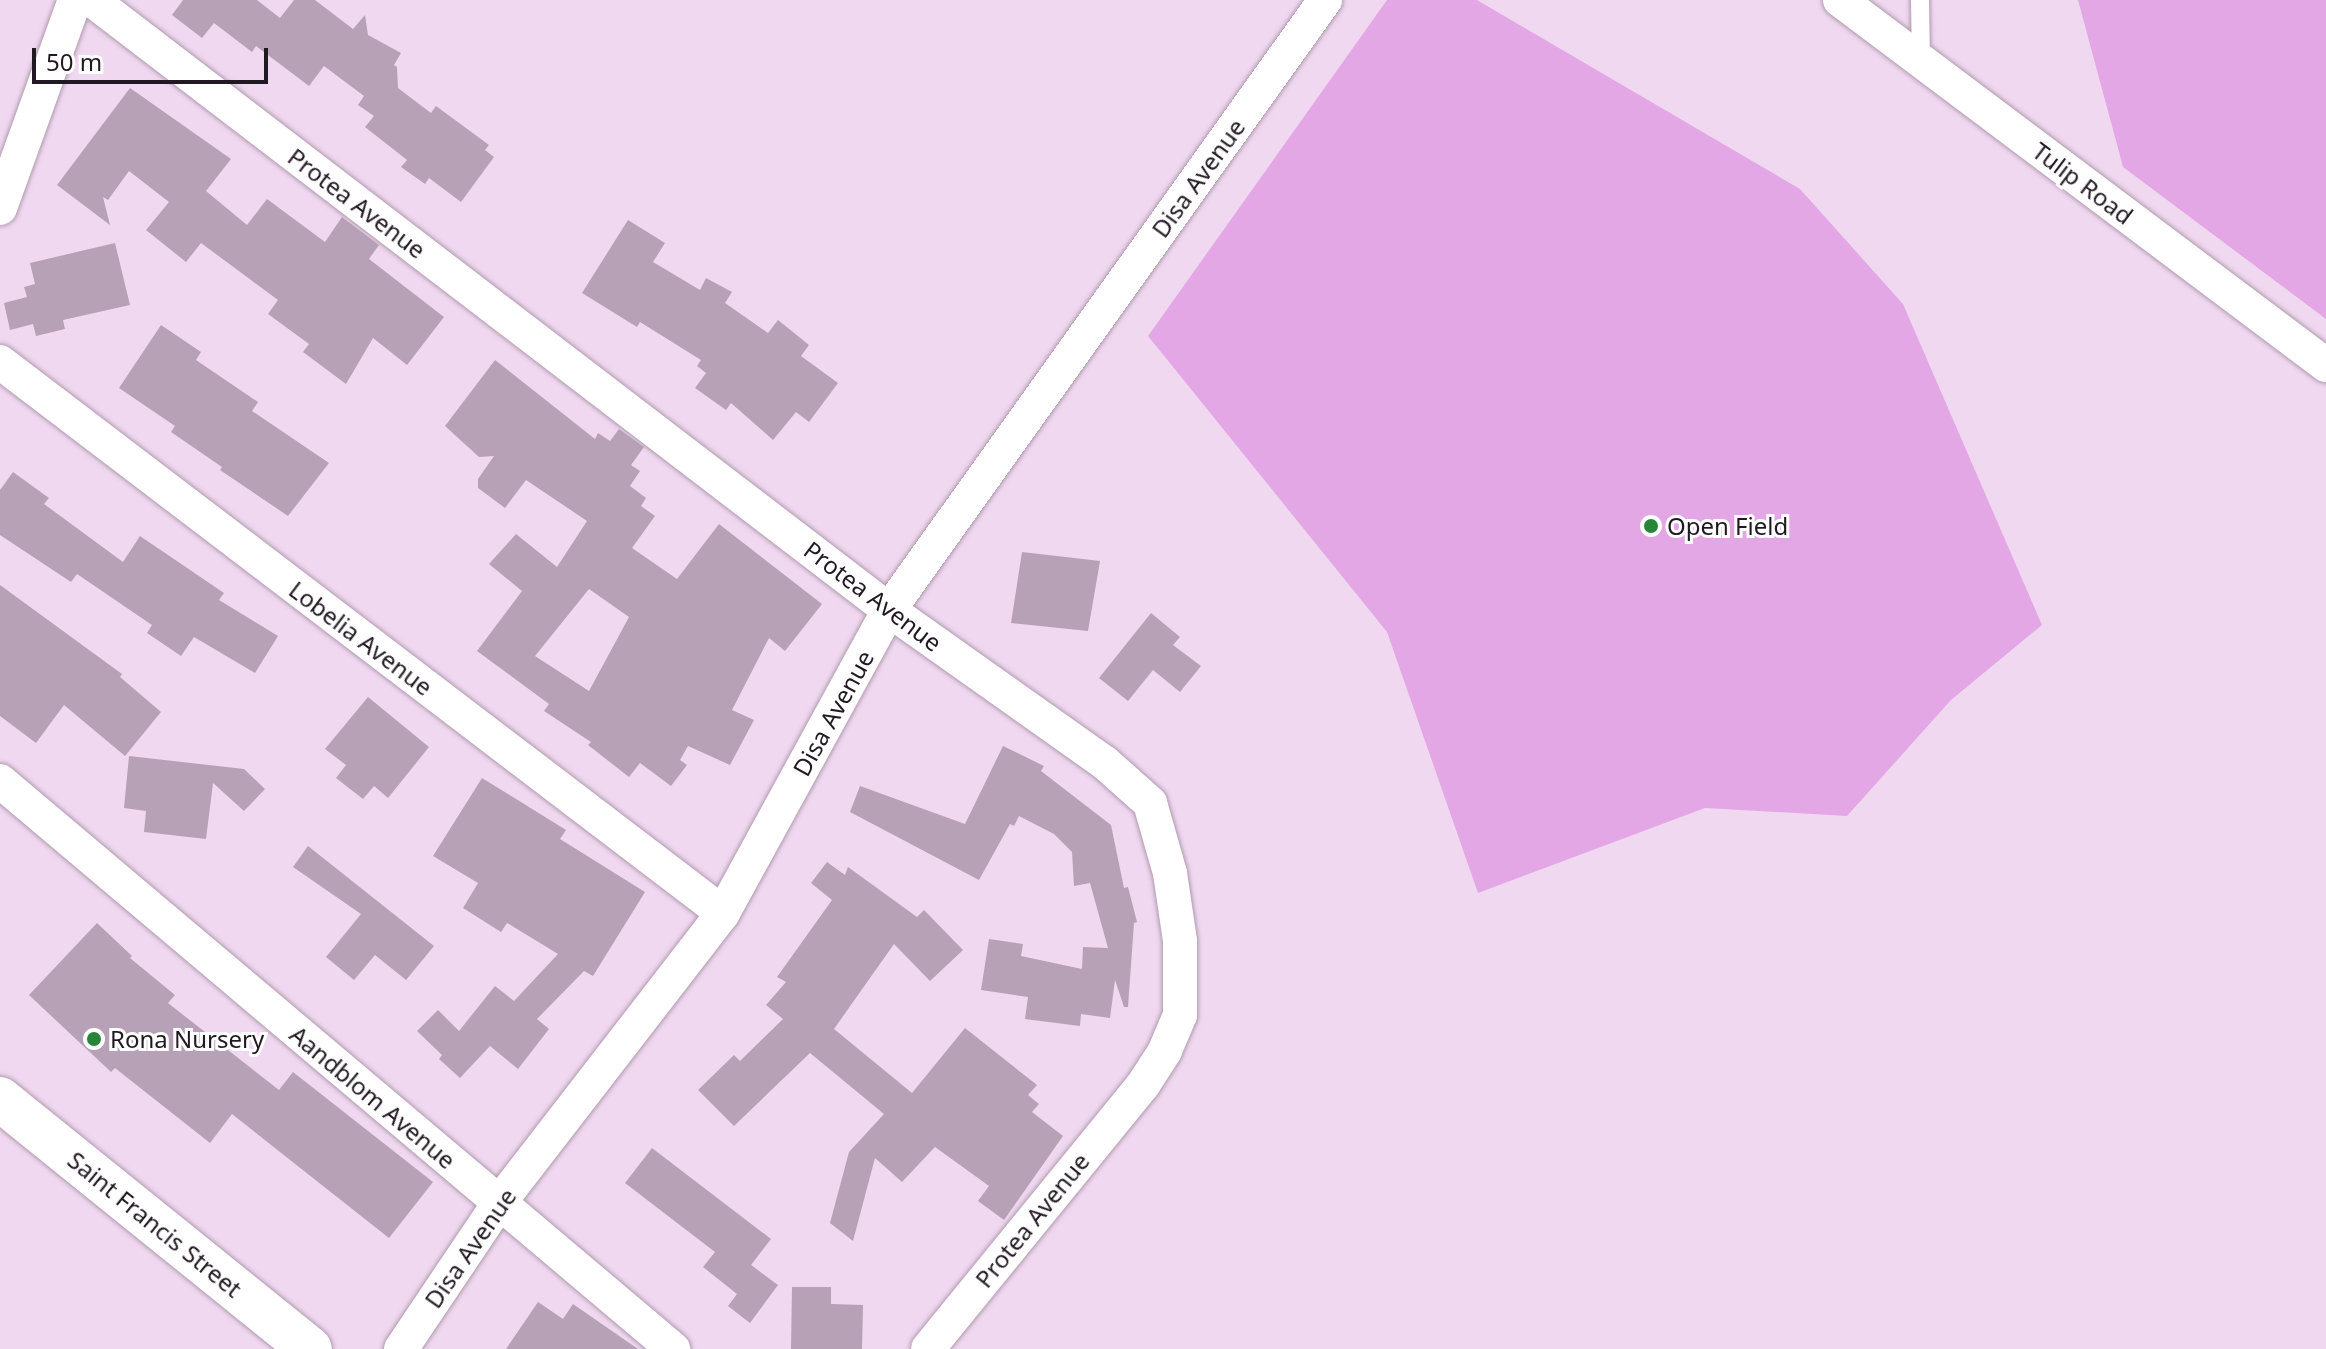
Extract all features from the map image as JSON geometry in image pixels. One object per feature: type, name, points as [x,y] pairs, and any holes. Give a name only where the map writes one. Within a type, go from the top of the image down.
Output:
[{"type":"street","points":[[0,208],[75,0]]},
{"type":"street","name":"Protea Avenue","points":[[92,0],[889,610],[1104,762],[1150,803],[1170,873],[1180,941],[1180,1015],[1165,1051],[1143,1085],[928,1349]]},
{"type":"street","name":"Disa Avenue","points":[[401,1349],[499,1203],[723,913],[889,610],[1325,0]]},
{"type":"street","name":"Tulip Road","points":[[1840,0],[2326,365]]},
{"type":"street","name":"Lobelia Avenue","points":[[0,362],[723,913]]},
{"type":"street","name":"Aandblom Avenue","points":[[0,781],[673,1349]]},
{"type":"street","name":"Saint Francis Street","points":[[0,1099],[310,1349]]},
{"type":"lane","points":[[1920,0],[1921,61]]},
{"type":"shaded area","name":"Open Field","points":[[1387,0],[1477,0],[1800,189],[1903,304],[2042,625],[1951,700],[1847,816],[1705,808],[1478,893],[1387,632],[1148,336]]},
{"type":"shaded area","points":[[2078,0],[2326,0],[2326,319],[2123,167]]},
{"type":"building","points":[[183,0],[257,0],[280,18],[294,0],[315,0],[353,29],[365,15],[368,35],[401,53],[394,65],[397,67],[398,88],[431,113],[436,106],[489,145],[485,150],[494,157],[461,202],[429,178],[425,184],[401,167],[407,160],[365,127],[374,116],[358,105],[364,96],[324,66],[309,86],[256,46],[252,52],[214,23],[202,38],[172,15]]},
{"type":"building","points":[[130,88],[231,159],[206,191],[247,225],[267,199],[325,242],[342,217],[379,245],[369,259],[444,317],[407,365],[373,338],[346,384],[303,352],[309,344],[268,314],[278,300],[201,243],[186,262],[146,230],[169,202],[129,171],[108,200],[103,197],[110,225],[57,185]]},
{"type":"building","points":[[628,220],[665,243],[653,262],[700,290],[706,278],[732,292],[725,303],[768,333],[778,320],[809,345],[801,356],[838,383],[809,422],[796,412],[773,440],[731,403],[726,410],[695,388],[706,373],[697,366],[701,360],[640,322],[637,327],[582,293]]},
{"type":"building","points":[[115,243],[130,305],[63,320],[65,329],[36,336],[33,324],[10,330],[4,303],[27,297],[24,287],[35,284],[30,263]]},
{"type":"building","points":[[161,325],[201,352],[196,360],[258,402],[252,411],[329,463],[288,516],[220,470],[222,467],[171,432],[175,426],[119,388]]},
{"type":"building","points":[[495,360],[595,439],[598,433],[610,441],[619,429],[644,447],[631,465],[640,471],[630,486],[646,498],[641,506],[655,516],[632,548],[677,579],[719,524],[822,604],[785,651],[769,638],[732,710],[754,720],[730,765],[688,746],[680,760],[687,765],[671,786],[640,763],[629,777],[588,745],[591,742],[544,711],[549,704],[477,651],[522,591],[489,564],[516,534],[557,567],[587,521],[526,480],[505,508],[478,488],[478,479],[494,456],[479,457],[445,426]],"holes":[[[589,589],[629,617],[589,691],[535,656]]]},
{"type":"building","points":[[13,472],[49,498],[44,504],[123,562],[140,536],[224,593],[219,600],[278,636],[255,673],[194,637],[181,656],[147,633],[152,625],[77,574],[71,582],[0,535],[0,490]]},
{"type":"building","points":[[1022,552],[1100,561],[1088,631],[1011,623]]},
{"type":"building","points":[[0,585],[122,674],[120,677],[161,712],[125,756],[64,705],[36,743],[0,716]]},
{"type":"building","points":[[1151,613],[1180,637],[1173,645],[1201,666],[1180,692],[1153,670],[1128,701],[1099,678]]},
{"type":"building","points":[[368,697],[429,747],[388,798],[374,786],[363,799],[336,778],[346,765],[325,749]]},
{"type":"building","points":[[1003,746],[1044,766],[1041,771],[1111,825],[1124,888],[1128,887],[1137,922],[1134,923],[1128,1007],[1124,1007],[1115,980],[1110,1018],[1081,1014],[1080,1026],[1025,1019],[1028,997],[981,990],[989,939],[1023,944],[1021,956],[1082,969],[1083,947],[1108,948],[1090,883],[1074,886],[1072,852],[1054,834],[1019,816],[1014,826],[1010,824],[979,880],[850,812],[860,786],[965,824]]},
{"type":"building","points":[[129,756],[244,769],[265,789],[244,811],[213,783],[206,839],[144,832],[146,811],[124,808]]},
{"type":"building","points":[[482,778],[566,830],[560,839],[645,892],[593,976],[584,971],[537,1019],[549,1029],[518,1069],[490,1046],[460,1078],[439,1059],[442,1055],[417,1031],[438,1010],[459,1031],[495,986],[514,1001],[558,954],[507,923],[501,932],[463,908],[478,883],[433,856]]},
{"type":"building","points":[[308,846],[434,946],[406,980],[375,955],[354,980],[326,957],[361,914],[293,867]]},
{"type":"building","points":[[827,862],[845,875],[848,867],[917,917],[924,910],[963,950],[930,981],[894,944],[834,1029],[912,1093],[965,1028],[1037,1085],[1028,1095],[1039,1104],[1032,1112],[1063,1136],[1004,1220],[978,1201],[989,1186],[935,1147],[902,1182],[875,1158],[853,1241],[830,1223],[849,1152],[884,1114],[810,1053],[734,1126],[698,1090],[734,1055],[740,1061],[783,1019],[766,1005],[786,982],[777,977],[832,900],[811,883]]},
{"type":"building","points":[[97,923],[132,956],[130,958],[175,995],[168,1003],[279,1090],[293,1072],[433,1182],[389,1238],[232,1114],[210,1143],[115,1068],[111,1072],[29,995]]},
{"type":"building","points":[[652,1148],[771,1239],[751,1265],[778,1285],[750,1323],[728,1306],[737,1294],[703,1267],[715,1252],[625,1183]]},
{"type":"building","points":[[792,1287],[831,1287],[831,1304],[863,1305],[862,1349],[791,1349]]},
{"type":"building","points":[[538,1302],[563,1319],[573,1304],[638,1349],[506,1349]]},
{"type":"place","name":"Open Field","points":[[1651,526]]},
{"type":"place","name":"Rona Nursery","points":[[94,1039]]}]
